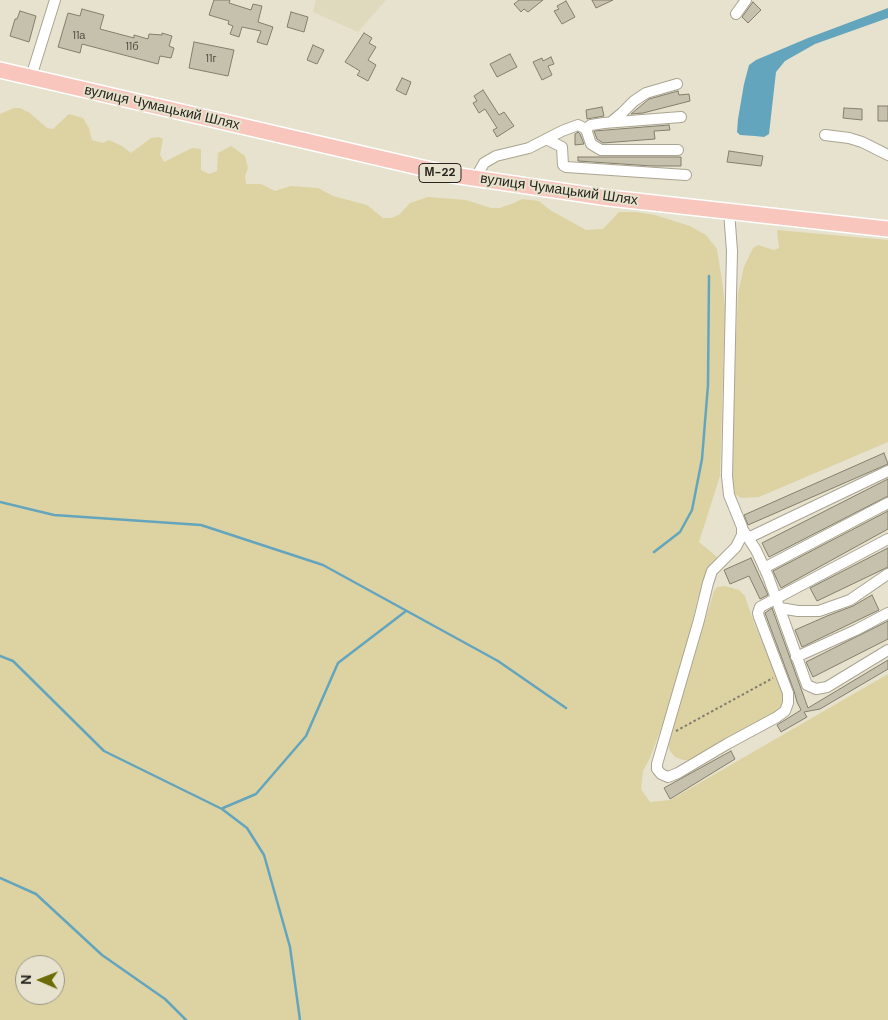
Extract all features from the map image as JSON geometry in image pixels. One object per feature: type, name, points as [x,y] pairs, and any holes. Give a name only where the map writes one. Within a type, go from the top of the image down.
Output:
[{"type":"highway","name":"вулиця Чумацький Шлях","points":[[0,70],[404,165],[475,179],[609,198],[888,229]]},
{"type":"street","points":[[31,77],[54,0]]},
{"type":"street","points":[[736,14],[746,0]]},
{"type":"street","points":[[611,123],[634,101],[646,93],[677,84]]},
{"type":"street","points":[[475,179],[484,163],[496,156],[529,148],[578,125],[586,128],[611,123],[681,117]]},
{"type":"street","points":[[586,128],[591,144],[601,150],[678,150]]},
{"type":"street","points":[[825,135],[849,138],[862,142],[888,155]]},
{"type":"street","points":[[546,140],[562,147],[564,164],[566,166],[686,175]]},
{"type":"street","points":[[729,211],[732,250],[727,476],[731,503],[745,534],[756,550],[764,568],[807,685],[820,689],[827,687],[888,650]]},
{"type":"street","points":[[888,471],[742,535],[736,547],[712,571],[657,769],[665,776],[672,776],[785,711],[788,698],[758,613],[760,607],[778,603],[888,539]]},
{"type":"street","points":[[764,568],[888,503]]},
{"type":"street","points":[[778,603],[812,612],[819,611],[850,600],[888,574]]},
{"type":"street","points":[[796,657],[856,630],[888,613]]},
{"type":"path","points":[[665,737],[781,674]]},
{"type":"shaded area","points":[[316,0],[386,0],[358,32],[313,12]]},
{"type":"shaded area","points":[[14,108],[20,108],[30,113],[47,128],[53,129],[69,114],[83,118],[89,128],[92,140],[103,143],[109,140],[131,153],[151,138],[159,137],[163,139],[160,155],[164,162],[192,148],[201,149],[201,170],[209,174],[217,171],[218,153],[231,146],[245,156],[248,168],[245,176],[246,184],[261,184],[275,191],[291,186],[318,188],[333,196],[367,205],[383,218],[392,218],[400,214],[410,203],[428,197],[466,200],[491,208],[500,208],[522,199],[539,201],[550,210],[586,230],[603,229],[619,212],[636,212],[655,215],[690,226],[706,235],[717,249],[725,308],[720,476],[699,542],[717,557],[706,575],[697,601],[685,653],[665,718],[643,771],[641,789],[650,802],[670,800],[888,674],[888,1020],[0,1020],[0,114]]},
{"type":"shaded area","points":[[777,230],[888,240],[888,442],[759,497],[741,498],[733,493],[730,475],[738,293],[744,267],[753,248],[758,245],[774,250],[779,248]]},
{"type":"shaded area","points":[[725,586],[739,590],[745,596],[754,623],[781,686],[783,701],[781,707],[775,712],[691,760],[683,760],[675,757],[670,751],[668,743],[714,591],[717,587]]},
{"type":"water","points":[[888,8],[888,18],[815,44],[785,61],[776,72],[769,134],[764,137],[740,135],[737,132],[744,84],[749,65],[756,60],[808,38]]},
{"type":"building","points":[[214,0],[230,0],[229,3],[251,10],[253,4],[262,6],[258,22],[273,27],[267,45],[257,42],[261,31],[242,27],[239,37],[230,34],[233,26],[228,24],[229,21],[209,15]]},
{"type":"building","points":[[519,0],[543,0],[528,12],[524,9],[521,12],[514,4]]},
{"type":"building","points":[[592,0],[613,0],[596,8]]},
{"type":"building","points":[[566,1],[575,17],[562,24],[554,11],[559,9],[557,6]]},
{"type":"building","points":[[753,2],[761,10],[748,23],[742,17]]},
{"type":"building","points":[[82,9],[104,15],[100,29],[134,38],[134,35],[148,39],[149,34],[162,35],[162,33],[172,36],[169,46],[174,48],[171,58],[160,56],[158,64],[82,44],[80,53],[58,47],[68,13],[80,16]]},
{"type":"building","points":[[20,11],[36,16],[29,42],[10,36],[15,19],[17,19]]},
{"type":"building","points":[[291,12],[308,17],[304,32],[287,27]]},
{"type":"building","points":[[364,33],[372,38],[369,43],[376,47],[368,60],[376,65],[368,81],[357,75],[360,71],[345,62]]},
{"type":"building","points":[[194,42],[234,50],[228,76],[189,68]]},
{"type":"building","points":[[313,45],[324,50],[317,64],[307,60]]},
{"type":"building","points":[[510,54],[517,67],[497,77],[490,64]]},
{"type":"building","points":[[551,57],[554,64],[548,66],[552,75],[542,80],[533,62],[542,58],[543,61]]},
{"type":"building","points":[[402,78],[411,82],[406,95],[396,90]]},
{"type":"building","points":[[483,90],[499,115],[504,112],[514,126],[497,137],[493,130],[497,128],[485,109],[479,113],[473,103],[477,101],[474,96]]},
{"type":"building","points":[[678,91],[679,95],[689,94],[690,101],[643,113],[631,114],[649,99]]},
{"type":"building","points":[[878,106],[888,106],[888,121],[878,121]]},
{"type":"building","points":[[602,107],[604,116],[587,119],[586,110]]},
{"type":"building","points":[[844,108],[862,109],[862,120],[843,118]]},
{"type":"building","points":[[669,125],[670,130],[654,131],[655,139],[603,143],[597,139],[594,131]]},
{"type":"building","points":[[578,132],[584,144],[575,145],[575,134]]},
{"type":"building","points":[[729,151],[763,156],[761,166],[727,162]]},
{"type":"building","points":[[578,157],[681,157],[681,166],[578,161]]},
{"type":"building","points":[[884,453],[888,464],[748,525],[744,515]]},
{"type":"building","points":[[888,479],[888,496],[769,557],[762,543]]},
{"type":"building","points":[[888,511],[888,529],[781,588],[773,571]]},
{"type":"building","points":[[888,548],[888,567],[817,601],[810,588]]},
{"type":"building","points":[[751,558],[768,595],[760,599],[749,576],[730,584],[724,570]]},
{"type":"building","points":[[872,595],[879,610],[802,647],[795,630],[853,606]]},
{"type":"building","points":[[772,608],[808,708],[888,660],[888,669],[820,709],[804,712],[807,717],[781,732],[777,725],[801,710],[765,613]]},
{"type":"building","points":[[888,621],[888,639],[813,677],[806,662]]},
{"type":"building","points":[[731,751],[735,759],[670,799],[664,788]]},
{"type":"waterway","points":[[654,552],[680,532],[692,510],[702,459],[708,385],[709,276]]},
{"type":"waterway","points":[[0,502],[54,515],[201,525],[323,565],[498,661],[566,708]]},
{"type":"waterway","points":[[223,808],[256,794],[306,736],[338,663],[406,611]]},
{"type":"waterway","points":[[0,656],[13,661],[104,751],[222,809],[247,828],[264,855],[290,947],[300,1020]]},
{"type":"waterway","points":[[0,878],[36,894],[102,955],[165,999],[186,1020]]}]
